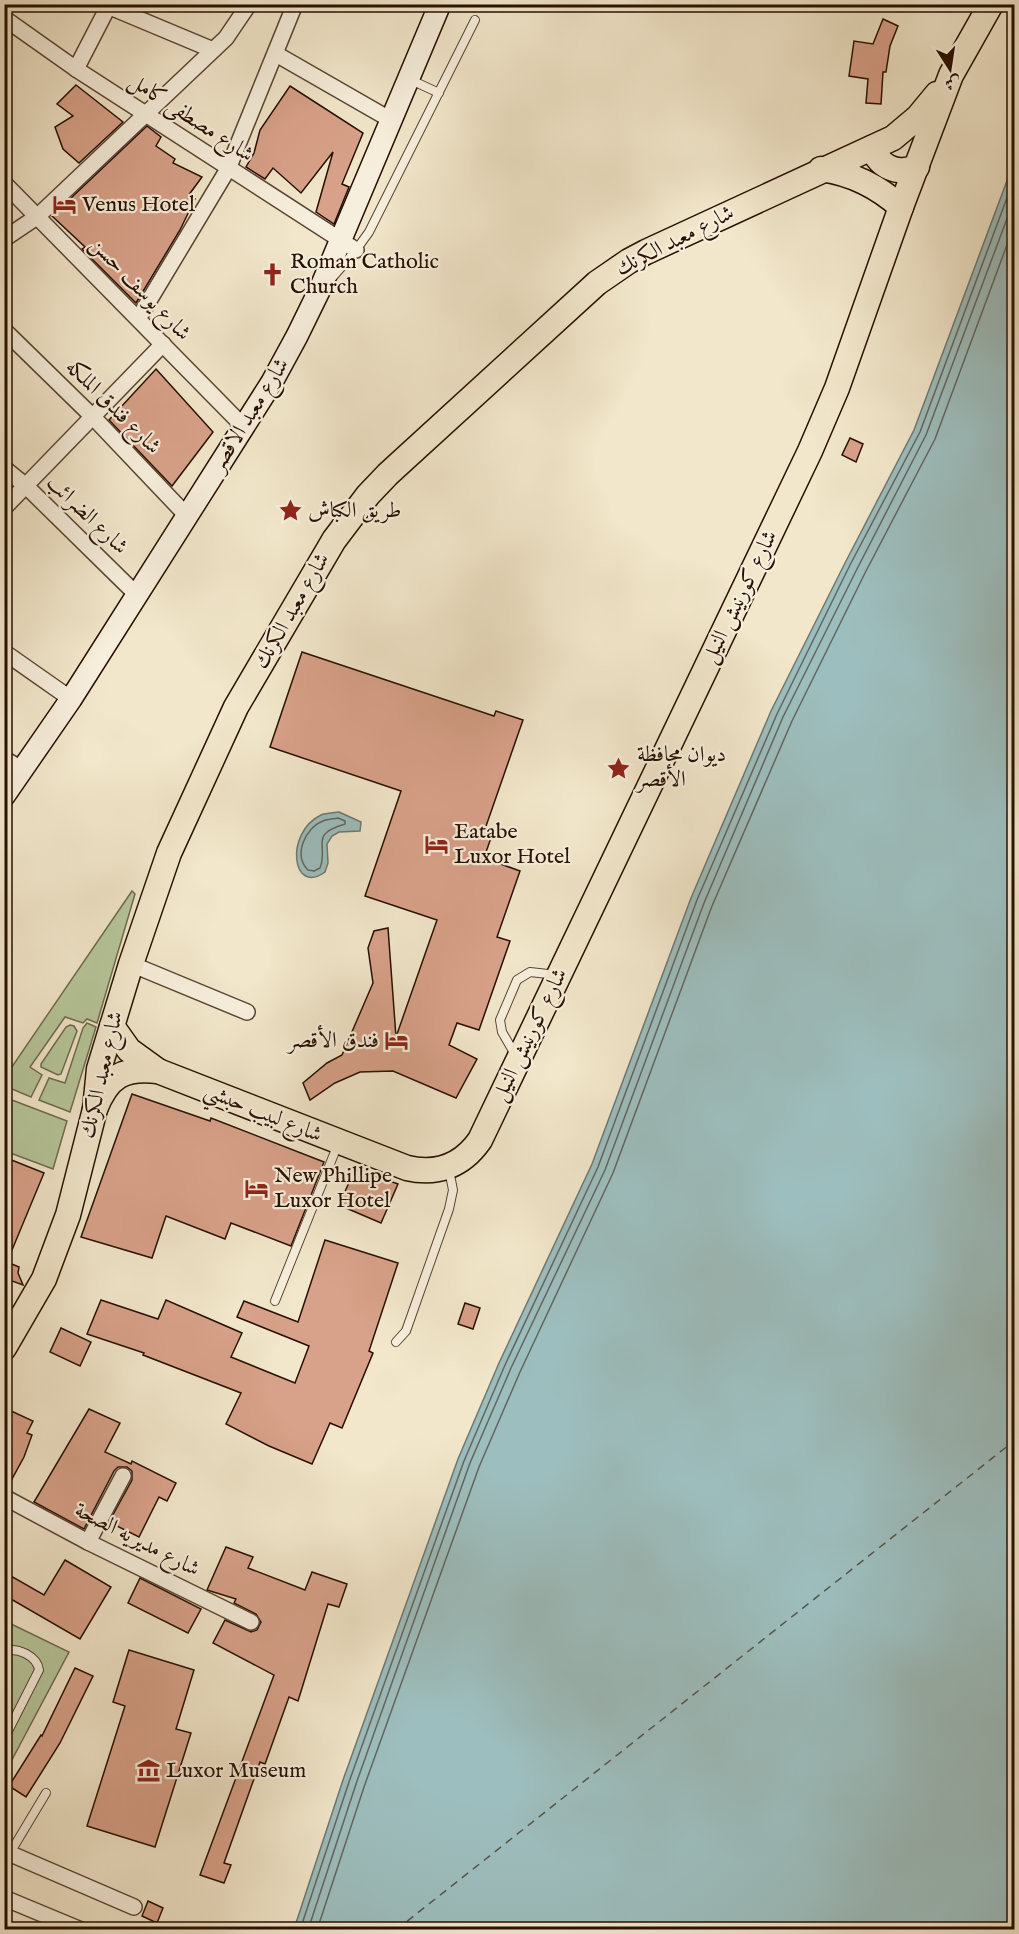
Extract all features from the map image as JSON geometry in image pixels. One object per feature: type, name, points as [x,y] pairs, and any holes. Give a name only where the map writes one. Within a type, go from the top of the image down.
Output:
[{"type":"main road","name":"شارع معبد الاقصر","points":[[4,796],[71,699],[244,427],[277,373],[320,289],[348,245],[391,120],[440,4]]},
{"type":"main road","name":"شارع كورنيش النيل","points":[[448,1167],[466,1156],[480,1140],[815,440],[841,377],[901,207],[951,75],[991,4]]},
{"type":"main road","name":"شارع معبد الكرنك","points":[[7,1340],[44,1279],[60,1242],[74,1197],[95,1109],[99,1069],[131,964],[169,853],[236,707],[334,540],[368,495],[388,474],[613,271],[645,252],[821,169],[893,138],[918,117],[951,75]]},
{"type":"main road","points":[[872,148],[880,162],[894,170],[909,170],[917,167]]},
{"type":"main road","points":[[821,169],[836,171],[865,181],[878,188],[901,207]]},
{"type":"main road","points":[[112,1026],[129,1050],[158,1071]]},
{"type":"main road","name":"شارع لبيب حبشي","points":[[95,1109],[105,1088],[121,1074],[142,1069],[158,1071],[406,1168],[427,1171],[448,1167]]},
{"type":"street","points":[[4,239],[38,216],[213,50],[237,24],[249,4]]},
{"type":"street","points":[[138,319],[228,169],[295,4]]},
{"type":"street","points":[[76,69],[106,5],[213,50]]},
{"type":"street","name":"شارع مصطفى كامل","points":[[4,18],[76,69],[348,245]]},
{"type":"street","points":[[276,54],[391,120]]},
{"type":"street","name":"شارع يوسف حسن","points":[[4,183],[244,427]]},
{"type":"street","name":"شارع فندق الملكه","points":[[4,330],[93,417],[187,516]]},
{"type":"street","points":[[4,508],[163,344]]},
{"type":"street","name":"شارع الضرائب","points":[[4,468],[26,486],[137,595]]},
{"type":"street","points":[[4,652],[71,699]]},
{"type":"street","points":[[4,759],[24,770]]},
{"type":"street","points":[[131,964],[247,1012]]},
{"type":"street","points":[[88,1542],[123,1476]]},
{"type":"street","name":"شارع مديريه الصحة","points":[[4,1497],[88,1542],[251,1622]]},
{"type":"street","points":[[7,1852],[134,1907]]},
{"type":"street","points":[[4,1898],[81,1929]]},
{"type":"lane","points":[[348,245],[379,213],[475,20]]},
{"type":"lane","points":[[409,80],[439,93]]},
{"type":"lane","points":[[518,1060],[502,1032],[500,1020],[517,980],[530,972],[559,975]]},
{"type":"lane","points":[[275,1301],[338,1143]]},
{"type":"lane","points":[[396,1342],[405,1331],[449,1209],[453,1190],[448,1167]]},
{"type":"lane","points":[[4,1651],[15,1650],[33,1658],[37,1661],[39,1670],[4,1739]]},
{"type":"lane","points":[[7,1852],[46,1793]]},
{"type":"green space","points":[[132,891],[135,894],[97,1023],[87,1019],[83,1023],[65,1017],[30,1067],[42,1075],[31,1097],[5,1086],[5,1077]]},
{"type":"green space","points":[[87,1023],[96,1027],[70,1112],[39,1100],[49,1078],[65,1083],[83,1028]]},
{"type":"green space","points":[[74,1026],[77,1031],[61,1074],[58,1075],[41,1067],[41,1064],[66,1027]]},
{"type":"green space","points":[[4,1097],[67,1121],[53,1169],[5,1151]]},
{"type":"green space","points":[[5,1621],[69,1652],[5,1773]]},
{"type":"water","points":[[1014,162],[1014,1929],[294,1929],[343,1780],[458,1459],[499,1363],[592,1164],[691,898],[771,711],[914,430]]},
{"type":"water","points":[[339,812],[361,822],[360,831],[339,832],[332,836],[327,844],[328,863],[325,872],[314,877],[305,876],[299,869],[297,859],[297,847],[301,835],[309,824],[321,815]]},
{"type":"building","points":[[883,19],[898,26],[890,46],[886,72],[883,72],[881,104],[866,103],[868,79],[849,76],[854,41],[873,44]]},
{"type":"building","points":[[76,85],[123,122],[79,163],[63,149],[55,127],[73,116],[57,104]]},
{"type":"building","points":[[290,86],[363,133],[342,184],[349,187],[334,224],[316,212],[333,152],[301,193],[273,168],[265,179],[246,167],[254,153],[260,130]]},
{"type":"building","points":[[147,126],[161,137],[156,146],[175,159],[173,163],[202,177],[188,196],[195,199],[180,230],[136,303],[82,249],[85,247],[52,216]]},
{"type":"building","points":[[156,369],[213,432],[172,486],[109,420]]},
{"type":"building","points":[[850,438],[863,444],[856,462],[842,455]]},
{"type":"building","name":"Eatabe Luxor Hotel","points":[[302,652],[494,716],[496,711],[523,720],[485,829],[493,832],[484,858],[520,871],[497,937],[510,941],[479,1030],[457,1023],[449,1045],[477,1059],[456,1098],[393,1071],[360,1072],[335,1083],[310,1100],[303,1083],[327,1063],[342,1055],[373,983],[368,948],[374,931],[388,928],[396,1037],[437,920],[365,896],[401,791],[270,747]]},
{"type":"building","points":[[132,1094],[210,1121],[211,1118],[324,1162],[291,1246],[231,1223],[225,1239],[166,1216],[152,1258],[81,1237]]},
{"type":"building","points":[[4,1157],[44,1173],[7,1262],[19,1267],[18,1273],[23,1285],[4,1278]]},
{"type":"building","points":[[355,1169],[398,1184],[381,1223],[339,1205]]},
{"type":"building","points":[[325,1240],[398,1263],[369,1351],[373,1353],[342,1428],[330,1423],[312,1464],[269,1446],[226,1424],[241,1393],[143,1355],[144,1353],[87,1334],[101,1300],[158,1319],[166,1300],[242,1333],[231,1357],[295,1383],[309,1346],[237,1317],[244,1301],[298,1322]]},
{"type":"building","points":[[465,1303],[480,1308],[473,1329],[458,1324]]},
{"type":"building","points":[[61,1328],[91,1342],[80,1366],[50,1352]]},
{"type":"building","points":[[89,1409],[120,1423],[105,1452],[131,1464],[132,1461],[176,1483],[167,1501],[159,1497],[139,1537],[109,1522],[132,1480],[132,1471],[127,1467],[118,1467],[114,1471],[84,1529],[34,1502]]},
{"type":"building","points":[[9,1410],[33,1421],[27,1433],[32,1435],[24,1457],[7,1488],[4,1487],[4,1421]]},
{"type":"building","points":[[226,1547],[253,1557],[248,1568],[305,1590],[312,1572],[347,1584],[339,1607],[328,1604],[298,1701],[289,1697],[265,1764],[260,1762],[224,1863],[231,1865],[224,1883],[200,1875],[274,1675],[213,1643],[225,1620],[251,1632],[257,1630],[261,1622],[256,1614],[234,1603],[236,1599],[207,1590]]},
{"type":"building","points":[[65,1560],[111,1587],[80,1639],[4,1595],[4,1572],[44,1595]]},
{"type":"building","points":[[140,1578],[201,1609],[188,1633],[128,1603]]},
{"type":"building","points":[[129,1650],[194,1670],[176,1729],[191,1733],[155,1847],[87,1826],[125,1706],[113,1702]]},
{"type":"building","points":[[75,1668],[93,1676],[60,1743],[26,1797],[9,1786],[42,1736]]},
{"type":"building","points":[[148,1901],[163,1908],[157,1923],[142,1916]]},
{"type":"ferry route","points":[[396,1930],[1014,1441]]},
{"type":"place","name":"Venus Hotel","points":[[64,205]]},
{"type":"place","name":"Roman Catholic Church","points":[[272,275]]},
{"type":"place","name":"طريق الكباش","points":[[290,511]]},
{"type":"place","name":"ديوان محافظة الأقصر","points":[[619,768]]},
{"type":"place","name":"Eatabe Luxor Hotel","points":[[436,845]]},
{"type":"place","name":"فندق الأقصر","points":[[397,1041]]},
{"type":"place","name":"New Phillipe Luxor Hotel","points":[[256,1189]]},
{"type":"place","name":"Luxor Museum","points":[[148,1771]]}]
